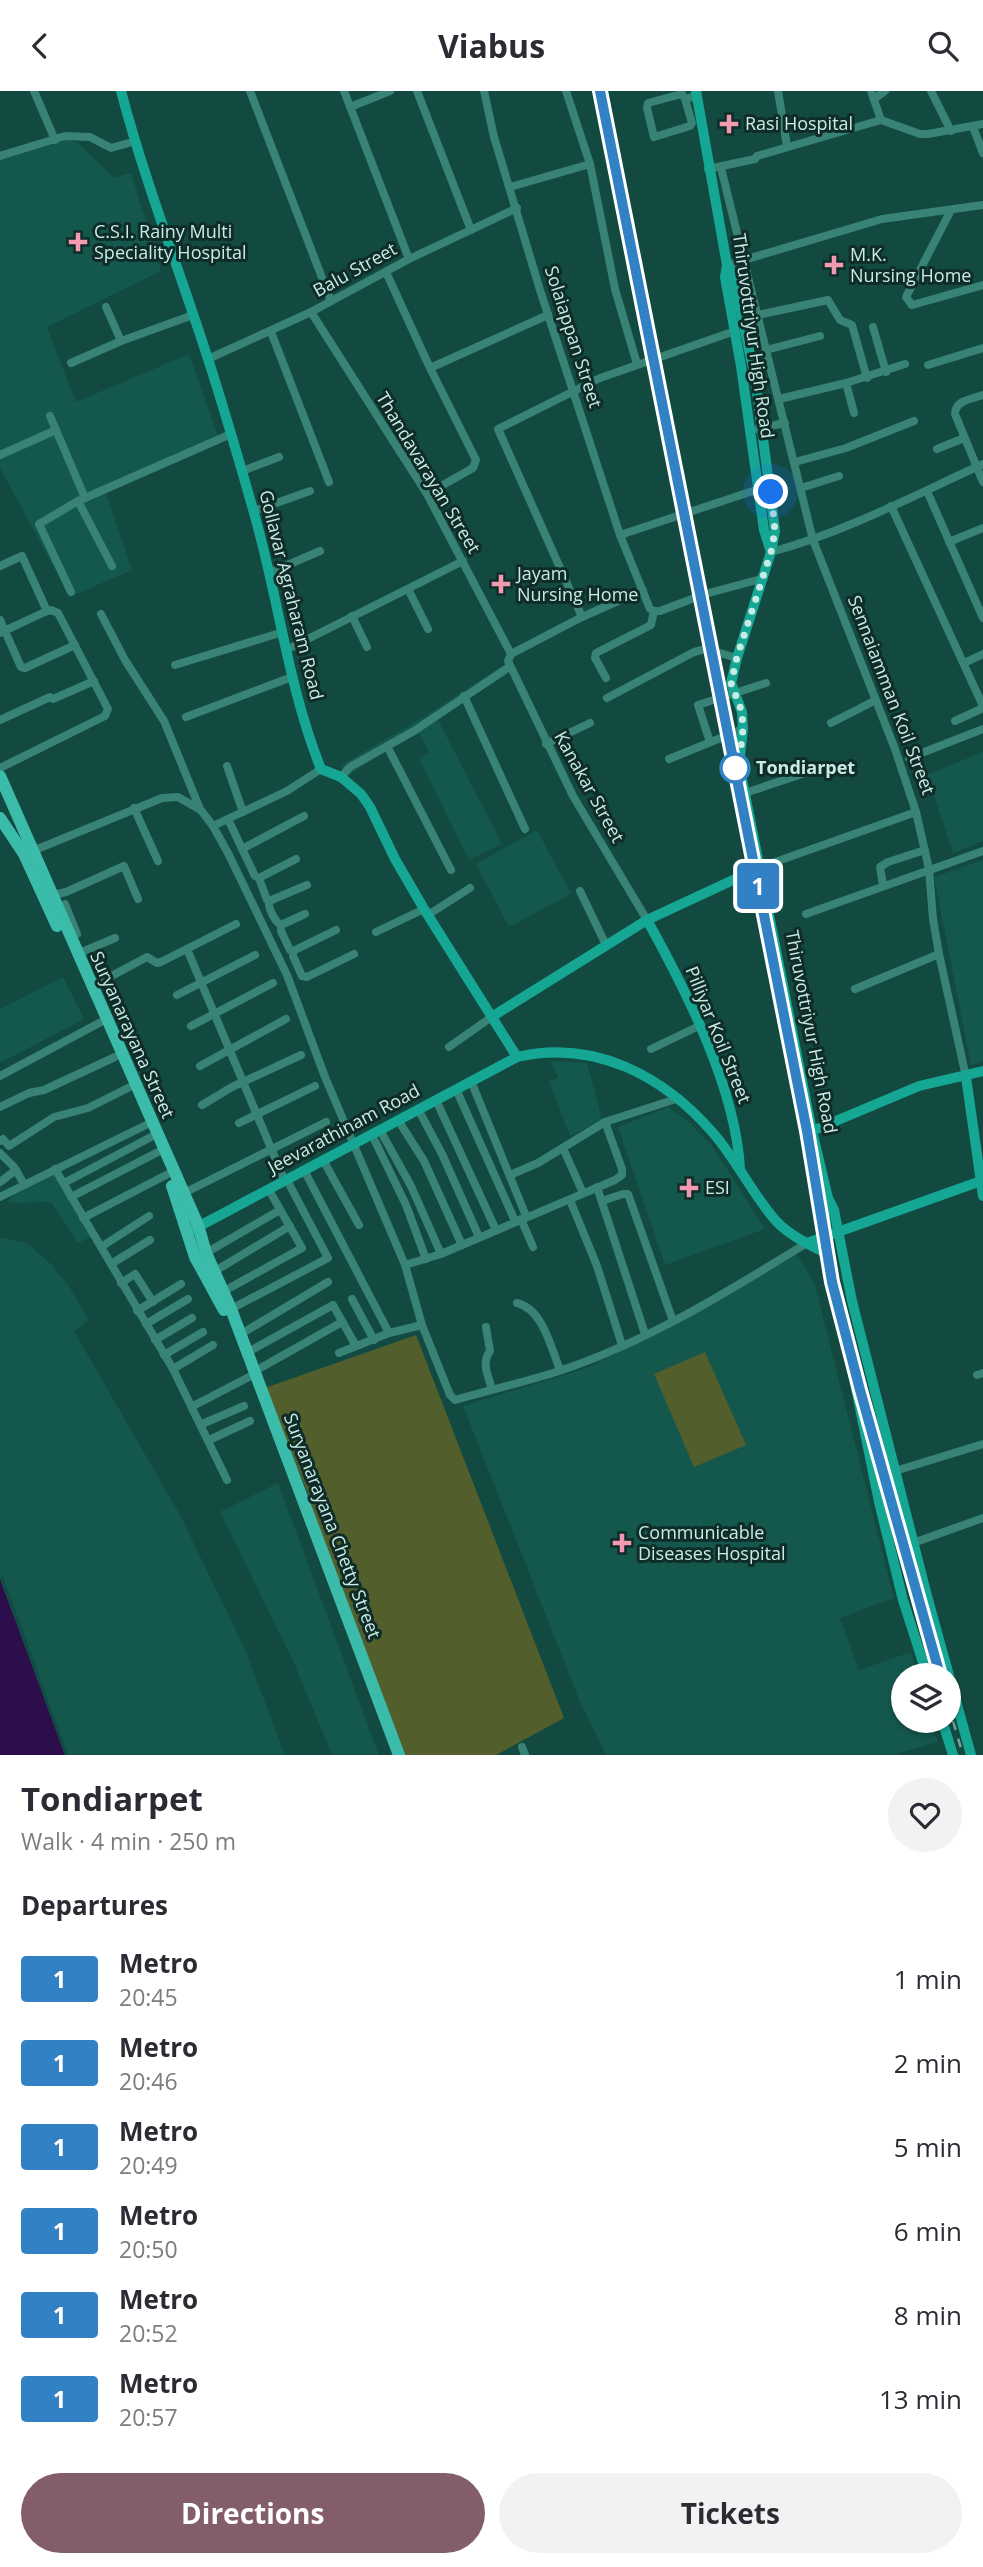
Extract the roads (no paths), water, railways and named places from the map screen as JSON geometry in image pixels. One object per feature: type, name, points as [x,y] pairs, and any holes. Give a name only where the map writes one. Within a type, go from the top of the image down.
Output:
[{"type":"main road","name":"Gollavar Agraharam Road","points":[[121,91],[254,511],[288,649],[292,677],[321,769]]},
{"type":"main road","name":"Thiruvottriyur High Road","points":[[697,94],[696,125],[708,169],[727,265],[725,277],[764,530],[771,552],[731,683],[742,712],[739,764],[812,1131],[828,1198],[834,1210],[830,1255],[879,1502],[903,1600],[923,1663]]},
{"type":"main road","points":[[727,265],[734,276],[756,384],[775,531],[771,552]]},
{"type":"main road","points":[[321,769],[341,777],[361,794],[370,807],[395,859],[426,912],[517,1057],[533,1053],[580,1053],[603,1058],[626,1065],[679,1098],[714,1134],[777,1222],[830,1255]]},
{"type":"main road","name":"Suryanarayana Street","points":[[0,776],[28,852],[128,1088],[215,1271],[228,1309]]},
{"type":"main road","name":"Suryanarayana Street","points":[[0,818],[28,852],[53,895],[91,987],[184,1193],[193,1229],[187,1239],[195,1257],[228,1309]]},
{"type":"main road","points":[[493,1016],[647,920],[761,867]]},
{"type":"main road","name":"Pilliyar Koil Street","points":[[647,920],[699,1026],[727,1099],[738,1137],[740,1169]]},
{"type":"main road","name":"Jeevarathinam Road","points":[[193,1229],[517,1057]]},
{"type":"main road","points":[[812,1131],[919,1086],[983,1071]]},
{"type":"main road","name":"Sennaiamman Koil Street","points":[[966,1077],[983,1195]]},
{"type":"main road","points":[[807,1243],[981,1181]]},
{"type":"main road","name":"Thiruvottriyur High Road","points":[[833,1233],[971,1755]]},
{"type":"main road","name":"Suryanarayana Chetty Street","points":[[228,1309],[248,1352],[252,1374],[399,1755]]},
{"type":"main road","name":"Suryanarayana Chetty Street","points":[[228,1309],[392,1755]]},
{"type":"main road","points":[[946,1733],[953,1755]]},
{"type":"street","points":[[34,91],[55,140]]},
{"type":"street","points":[[250,91],[331,301]]},
{"type":"street","points":[[344,91],[409,259]]},
{"type":"street","points":[[350,107],[390,91]]},
{"type":"street","points":[[417,91],[471,230]]},
{"type":"street","name":"Solaiappan Street","points":[[484,91],[494,137],[548,315],[620,535],[650,609],[654,611]]},
{"type":"street","points":[[566,91],[590,164],[615,289],[637,364]]},
{"type":"street","points":[[778,91],[787,146]]},
{"type":"street","points":[[881,120],[872,95],[885,91]]},
{"type":"street","points":[[931,91],[951,131]]},
{"type":"street","points":[[682,94],[692,123],[696,125],[654,137],[648,103],[682,94]]},
{"type":"street","points":[[685,99],[697,94]]},
{"type":"street","points":[[708,169],[755,159],[787,146],[881,120],[920,134],[983,124]]},
{"type":"street","points":[[973,127],[983,153]]},
{"type":"street","points":[[0,156],[82,135],[110,148],[136,141]]},
{"type":"street","points":[[510,187],[590,164]]},
{"type":"street","name":"Sennaiamman Koil Street","points":[[721,168],[813,540],[876,700],[905,760],[929,869],[939,954],[966,1077]]},
{"type":"street","points":[[727,265],[882,219],[950,212],[983,205]]},
{"type":"street","name":"Balu Street","points":[[208,359],[271,332],[409,259],[517,208]]},
{"type":"street","points":[[950,212],[906,297],[908,302],[912,305],[983,285]]},
{"type":"street","points":[[386,272],[430,368],[477,460],[473,468],[427,494]]},
{"type":"street","points":[[758,315],[828,300],[840,320],[852,325],[867,378]]},
{"type":"street","points":[[106,307],[121,341]]},
{"type":"street","name":"Thandavarayan Street","points":[[311,312],[427,494],[511,654]]},
{"type":"street","points":[[71,363],[121,341],[193,315]]},
{"type":"street","points":[[430,368],[548,315]]},
{"type":"street","points":[[873,327],[886,372]]},
{"type":"street","points":[[582,617],[498,432],[500,426],[574,393],[600,378],[735,331]]},
{"type":"street","points":[[271,332],[329,482]]},
{"type":"street","points":[[766,350],[820,336]]},
{"type":"street","points":[[928,365],[983,348]]},
{"type":"street","points":[[779,399],[867,378],[905,364]]},
{"type":"street","points":[[846,383],[854,413]]},
{"type":"street","points":[[983,395],[957,406],[955,414],[980,465],[983,482]]},
{"type":"street","points":[[50,416],[81,500],[112,566]]},
{"type":"street","points":[[795,462],[846,448],[914,421]]},
{"type":"street","points":[[750,431],[785,423]]},
{"type":"street","points":[[0,455],[55,430]]},
{"type":"street","points":[[71,592],[39,523],[81,500],[231,434]]},
{"type":"street","points":[[937,449],[964,437]]},
{"type":"street","points":[[242,471],[279,457]]},
{"type":"street","points":[[771,552],[813,540],[980,465]]},
{"type":"street","points":[[801,488],[839,476]]},
{"type":"street","points":[[620,535],[759,489]]},
{"type":"street","points":[[254,511],[310,491]]},
{"type":"street","points":[[927,491],[983,618]]},
{"type":"street","points":[[891,506],[983,707],[955,720]]},
{"type":"street","points":[[949,542],[983,528]]},
{"type":"street","points":[[269,573],[320,551]]},
{"type":"street","points":[[0,566],[22,556],[47,611]]},
{"type":"street","points":[[288,649],[463,561]]},
{"type":"street","points":[[606,678],[595,658],[596,653],[651,625],[654,611],[761,579]]},
{"type":"street","points":[[408,589],[428,629]]},
{"type":"street","points":[[341,777],[350,767],[509,667],[508,657],[511,654],[582,617],[643,590]]},
{"type":"street","points":[[0,768],[105,716],[108,709],[58,613],[47,611],[3,632]]},
{"type":"street","points":[[101,614],[125,660],[164,721],[200,809],[214,826],[287,975],[326,1077],[405,1265],[422,1325],[450,1395],[455,1399],[560,1370],[622,1345],[673,1321],[807,1243]]},
{"type":"street","points":[[352,616],[367,647]]},
{"type":"street","points":[[0,620],[19,665],[25,668],[75,645]]},
{"type":"street","points":[[175,666],[284,632]]},
{"type":"street","points":[[607,698],[694,652],[706,649],[737,657]]},
{"type":"street","points":[[964,663],[983,654]]},
{"type":"street","name":"Kanakar Street","points":[[509,667],[573,796],[647,920]]},
{"type":"street","points":[[187,717],[292,677]]},
{"type":"street","points":[[0,720],[94,681]]},
{"type":"street","points":[[710,742],[698,705],[766,683]]},
{"type":"street","points":[[464,697],[525,829]]},
{"type":"street","points":[[831,723],[876,700]]},
{"type":"street","points":[[546,744],[590,723]]},
{"type":"street","points":[[669,759],[743,729]]},
{"type":"street","points":[[905,760],[983,729]]},
{"type":"street","points":[[387,746],[452,870]]},
{"type":"street","points":[[227,766],[243,813]]},
{"type":"street","points":[[745,793],[820,768]]},
{"type":"street","points":[[214,826],[287,791],[321,769]]},
{"type":"street","points":[[28,852],[162,798],[178,797],[200,809]]},
{"type":"street","points":[[134,808],[158,861]]},
{"type":"street","points":[[761,867],[916,812]]},
{"type":"street","points":[[242,849],[304,816]]},
{"type":"street","points":[[228,819],[255,876],[259,878],[267,900],[270,901],[278,925],[281,925]]},
{"type":"street","points":[[883,885],[880,867],[925,850]]},
{"type":"street","points":[[806,914],[983,851]]},
{"type":"street","points":[[259,878],[296,859]]},
{"type":"street","points":[[53,895],[66,893],[124,866],[138,899]]},
{"type":"street","points":[[270,901],[307,885]]},
{"type":"street","points":[[376,932],[426,912],[470,888]]},
{"type":"street","points":[[580,891],[606,945]]},
{"type":"street","points":[[65,904],[77,934],[70,936]]},
{"type":"street","points":[[281,925],[305,914]]},
{"type":"street","points":[[91,987],[147,957],[159,963],[236,924]]},
{"type":"street","points":[[281,925],[280,929],[304,978],[354,954]]},
{"type":"street","points":[[293,951],[336,930]]},
{"type":"street","points":[[77,954],[115,938]]},
{"type":"street","points":[[187,949],[271,1151],[328,1258],[228,1309]]},
{"type":"street","points":[[855,989],[939,954]]},
{"type":"street","points":[[177,995],[255,955]]},
{"type":"street","points":[[191,1026],[273,983]]},
{"type":"street","points":[[449,1047],[493,1016]]},
{"type":"street","points":[[200,1066],[286,1019]]},
{"type":"street","points":[[0,1076],[101,1022]]},
{"type":"street","points":[[651,1049],[699,1026]]},
{"type":"street","points":[[202,1105],[232,1087],[301,1055]]},
{"type":"street","points":[[0,1108],[115,1057]]},
{"type":"street","points":[[471,1081],[510,1175],[521,1219]]},
{"type":"street","points":[[239,1123],[315,1086]]},
{"type":"street","points":[[0,1142],[3,1139],[9,1146],[54,1117],[88,1108],[128,1088]]},
{"type":"street","points":[[456,1089],[533,1247]]},
{"type":"street","points":[[510,1175],[538,1163],[605,1122],[679,1098]]},
{"type":"street","points":[[436,1100],[496,1230]]},
{"type":"street","points":[[418,1109],[442,1154],[479,1237]]},
{"type":"street","points":[[398,1120],[424,1161],[462,1245]]},
{"type":"street","points":[[184,1193],[327,1122]]},
{"type":"street","points":[[405,1265],[462,1245],[622,1175],[605,1122]]},
{"type":"street","points":[[0,1197],[146,1125]]},
{"type":"street","points":[[376,1132],[411,1186],[440,1254]]},
{"type":"street","points":[[376,1132],[426,1259]]},
{"type":"street","points":[[64,1184],[151,1137]]},
{"type":"street","points":[[563,1148],[583,1193]]},
{"type":"street","points":[[71,1197],[158,1152]]},
{"type":"street","points":[[0,1153],[16,1170],[24,1184]]},
{"type":"street","points":[[323,1160],[359,1225]]},
{"type":"street","points":[[55,1169],[173,1369],[227,1480]]},
{"type":"street","points":[[0,1182],[16,1170]]},
{"type":"street","points":[[304,1170],[389,1333]]},
{"type":"street","points":[[83,1218],[168,1174]]},
{"type":"street","points":[[597,1188],[645,1334]]},
{"type":"street","points":[[224,1291],[302,1248],[269,1189]]},
{"type":"street","points":[[602,1201],[623,1193],[628,1195],[673,1321]]},
{"type":"street","points":[[570,1200],[597,1266],[622,1345]]},
{"type":"street","points":[[206,1253],[280,1210]]},
{"type":"street","points":[[101,1247],[149,1216]]},
{"type":"street","points":[[215,1271],[290,1226]]},
{"type":"street","points":[[111,1264],[150,1240]]},
{"type":"street","points":[[121,1283],[135,1274],[153,1302]]},
{"type":"street","points":[[241,1334],[328,1282]]},
{"type":"street","points":[[138,1311],[181,1284]]},
{"type":"street","points":[[146,1324],[188,1299]]},
{"type":"street","points":[[352,1299],[374,1340]]},
{"type":"street","points":[[517,1303],[525,1305],[535,1313],[560,1370]]},
{"type":"street","points":[[248,1352],[333,1305],[356,1346]]},
{"type":"street","points":[[155,1340],[192,1318]]},
{"type":"street","points":[[193,1406],[342,1322]]},
{"type":"street","points":[[340,1353],[389,1333],[422,1325]]},
{"type":"street","points":[[486,1327],[490,1350],[484,1363],[492,1389]]},
{"type":"street","points":[[164,1356],[203,1332]]},
{"type":"street","points":[[173,1369],[213,1345]]},
{"type":"street","points":[[202,1424],[244,1406]]},
{"type":"street","points":[[209,1440],[250,1421]]},
{"type":"street","points":[[895,1471],[983,1444]]},
{"type":"street","points":[[914,1543],[983,1518]]},
{"type":"railway","points":[[860,1390],[937,1663]]},
{"type":"railway","points":[[957,1733],[963,1755]]},
{"type":"metro line","name":"1","points":[[600,91],[807,1131],[832,1282],[936,1663]]},
{"type":"place","name":"Rasi Hospital","points":[[729,124]]},
{"type":"place","name":"C.S.I. Rainy Multi Speciality Hospital","points":[[78,242]]},
{"type":"place","name":"M.K. Nursing Home","points":[[834,265]]},
{"type":"place","name":"Jayam Nursing Home","points":[[501,584]]},
{"type":"place","name":"Tondiarpet","points":[[735,768]]},
{"type":"place","name":"ESI","points":[[689,1188]]},
{"type":"place","name":"Communicable Diseases Hospital","points":[[622,1543]]}]
